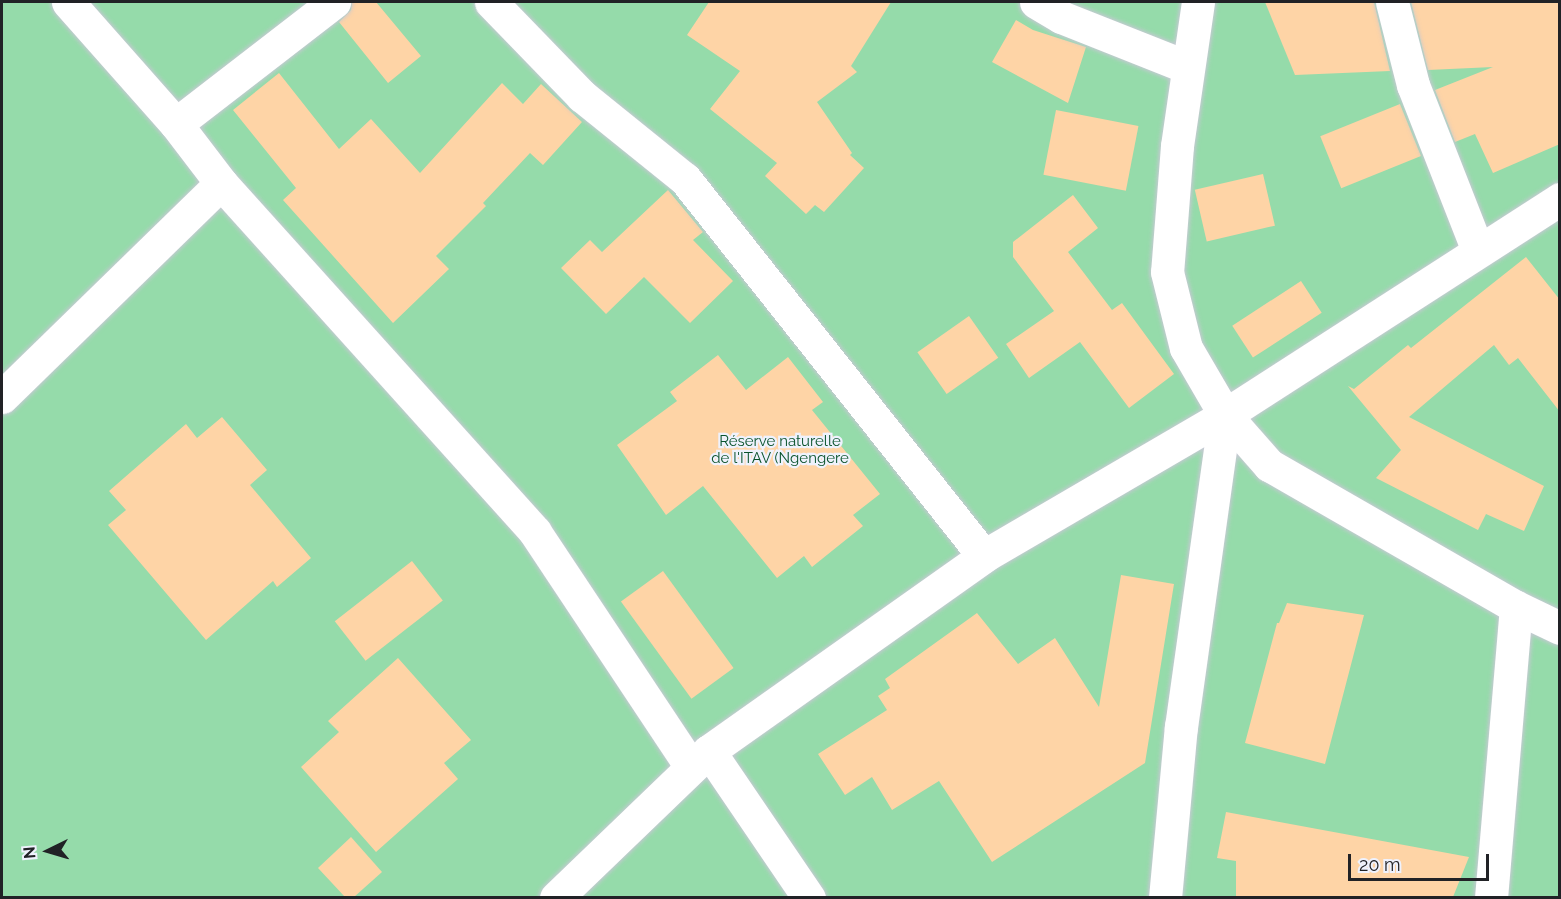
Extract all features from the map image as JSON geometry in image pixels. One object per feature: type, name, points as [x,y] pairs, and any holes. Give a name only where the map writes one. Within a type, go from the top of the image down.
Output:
[{"type":"street","points":[[68,2],[176,124],[222,183],[535,532],[700,759],[809,897]]},
{"type":"street","points":[[176,124],[334,2]]},
{"type":"street","points":[[491,2],[582,96],[685,179],[984,556]]},
{"type":"street","points":[[1036,2],[1061,17],[1187,67]]},
{"type":"street","points":[[1198,2],[1177,146],[1167,272],[1186,348],[1225,415],[1269,465],[1516,607],[1560,628]]},
{"type":"street","points":[[1392,2],[1413,86],[1478,250]]},
{"type":"street","points":[[2,397],[222,183]]},
{"type":"street","points":[[556,897],[700,759],[984,556],[1225,415],[1560,199]]},
{"type":"street","points":[[1165,897],[1181,727],[1225,415]]},
{"type":"street","points":[[1491,897],[1516,607]]},
{"type":"green space","name":"Réserve naturelle de l'ITAV (Ngengere","points":[[2,2],[1559,2],[1559,897],[2,897]]},
{"type":"building","points":[[352,2],[376,2],[421,56],[388,83],[339,22],[351,10]]},
{"type":"building","points":[[709,2],[891,2],[851,66],[857,72],[817,102],[852,153],[850,155],[864,168],[824,212],[815,205],[806,214],[765,176],[777,163],[710,109],[740,71],[687,35]]},
{"type":"building","points":[[1265,2],[1374,2],[1390,71],[1295,75]]},
{"type":"building","points":[[1411,2],[1560,2],[1560,144],[1493,173],[1475,134],[1455,142],[1435,90],[1493,67],[1428,70]]},
{"type":"building","points":[[1016,20],[1033,30],[1086,47],[1068,103],[992,62]]},
{"type":"building","points":[[279,73],[339,149],[371,119],[420,173],[502,83],[523,104],[541,84],[582,122],[543,165],[530,153],[483,203],[486,206],[436,256],[449,269],[393,323],[283,200],[296,188],[233,110]]},
{"type":"building","points":[[1400,104],[1421,156],[1341,188],[1320,136]]},
{"type":"building","points":[[1056,110],[1138,126],[1126,191],[1043,175]]},
{"type":"building","points":[[1263,174],[1275,226],[1207,241],[1195,190]]},
{"type":"building","points":[[668,190],[703,232],[693,240],[733,281],[690,323],[644,277],[606,314],[561,268],[590,240],[602,252]]},
{"type":"building","points":[[1073,195],[1098,228],[1068,252],[1112,310],[1122,303],[1174,374],[1129,408],[1080,342],[1029,378],[1006,344],[1054,311],[1013,257],[1013,242]]},
{"type":"building","points":[[1526,257],[1560,300],[1560,412],[1518,358],[1509,365],[1494,345],[1409,417],[1544,486],[1524,531],[1486,514],[1478,530],[1376,478],[1401,450],[1348,386],[1354,389],[1408,345],[1411,348]]},
{"type":"building","points":[[1301,281],[1322,313],[1253,358],[1232,326]]},
{"type":"building","points":[[969,316],[998,358],[947,394],[917,352]]},
{"type":"building","points":[[718,355],[746,390],[788,357],[823,402],[812,410],[880,494],[853,515],[863,526],[812,567],[804,556],[777,578],[703,486],[666,515],[617,445],[677,401],[670,392]]},
{"type":"building","points":[[222,417],[267,470],[250,485],[311,558],[277,587],[273,581],[206,640],[108,525],[126,510],[109,491],[186,424],[197,438]]},
{"type":"building","points":[[412,561],[443,600],[366,661],[335,621]]},
{"type":"building","points":[[663,571],[734,668],[691,699],[621,602]]},
{"type":"building","points":[[1121,575],[1174,584],[1145,763],[992,862],[939,781],[892,810],[872,777],[845,795],[818,754],[887,710],[878,696],[890,688],[885,679],[977,613],[1018,664],[1055,638],[1099,707]]},
{"type":"building","points":[[1287,603],[1364,615],[1325,764],[1245,743],[1277,623]]},
{"type":"building","points":[[398,658],[471,740],[444,763],[458,779],[376,852],[301,767],[339,732],[328,721]]},
{"type":"building","points":[[1226,812],[1469,857],[1453,897],[1236,897],[1236,861],[1217,858]]},
{"type":"building","points":[[351,837],[382,872],[354,897],[345,897],[318,868]]}]
